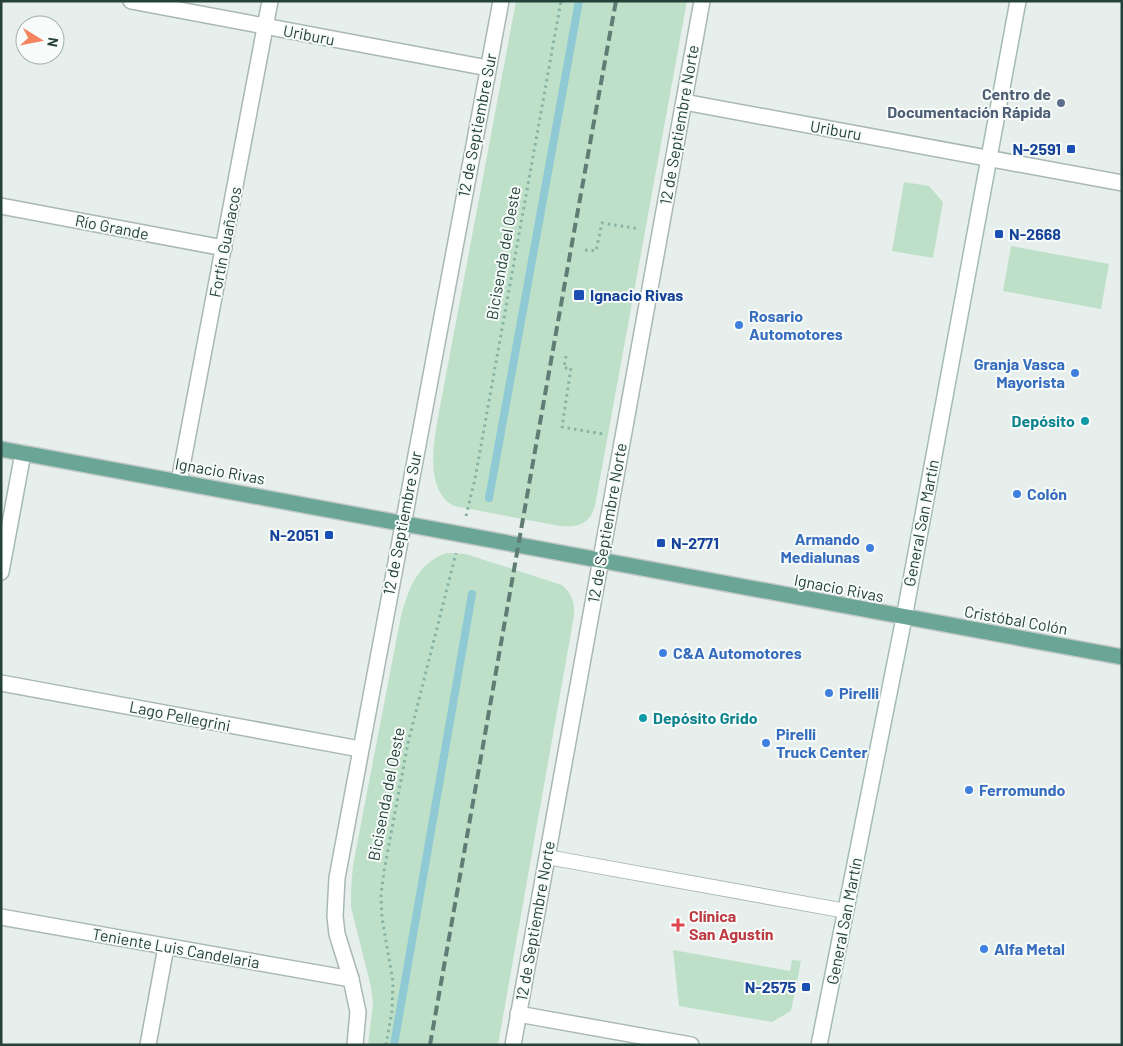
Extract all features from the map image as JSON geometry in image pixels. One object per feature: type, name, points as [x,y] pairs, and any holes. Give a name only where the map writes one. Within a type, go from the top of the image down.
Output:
[{"type":"main road","name":"Ignacio Rivas","points":[[1,449],[904,618]]},
{"type":"main road","name":"Cristóbal Colón","points":[[904,618],[1122,658]]},
{"type":"street","name":"Uriburu","points":[[131,1],[488,68]]},
{"type":"street","name":"Fortín Guañacos","points":[[179,482],[270,1]]},
{"type":"street","name":"12 de Septiembre Sur","points":[[355,1045],[358,1012],[352,979],[337,934],[335,916],[335,896],[340,858],[500,1]]},
{"type":"street","name":"12 de Septiembre Norte","points":[[512,1045],[702,1]]},
{"type":"street","name":"General San Martín","points":[[819,1045],[904,618],[1018,1]]},
{"type":"street","name":"Uriburu","points":[[684,102],[1122,183]]},
{"type":"street","name":"Río Grande","points":[[1,206],[224,248]]},
{"type":"street","points":[[1,572],[23,453]]},
{"type":"street","name":"Lago Pellegrini","points":[[1,683],[360,750]]},
{"type":"street","name":"Teniente Luis Candelaria","points":[[1,918],[352,979]]},
{"type":"street","points":[[148,1045],[166,947]]},
{"type":"street","points":[[518,1014],[691,1045]]},
{"type":"lane","points":[[547,857],[846,911]]},
{"type":"path","name":"Bicisenda del Oeste","points":[[468,509],[561,1]]},
{"type":"path","points":[[585,250],[596,251],[602,223],[660,232]]},
{"type":"path","points":[[566,356],[564,368],[571,368],[562,427],[623,437]]},
{"type":"path","name":"Bicisenda del Oeste","points":[[386,1045],[392,1011],[393,982],[382,918],[381,895],[384,871],[408,742],[457,553]]},
{"type":"green space","points":[[516,1],[687,1],[595,506],[586,521],[572,526],[560,526],[454,506],[445,499],[435,480],[433,457],[437,423]]},
{"type":"green space","points":[[904,182],[929,186],[943,202],[933,258],[892,251]]},
{"type":"green space","points":[[1011,246],[1109,264],[1101,309],[1003,291]]},
{"type":"green space","points":[[447,553],[466,554],[562,585],[572,599],[574,616],[498,1045],[368,1045],[373,1003],[371,987],[351,907],[353,865],[400,621],[406,600],[420,571],[436,558]]},
{"type":"green space","points":[[673,950],[790,971],[792,960],[801,961],[791,1011],[772,1022],[679,1006]]},
{"type":"waterway","points":[[489,498],[579,1]]},
{"type":"waterway","points":[[394,1045],[472,594]]},
{"type":"railway","points":[[430,1045],[616,1]]},
{"type":"place","name":"Centro de Documentación Rápida","points":[[1061,103]]},
{"type":"place","name":"N-2591","points":[[1071,149]]},
{"type":"place","name":"N-2668","points":[[999,234]]},
{"type":"place","name":"Ignacio Rivas","points":[[579,295]]},
{"type":"place","name":"Rosario Automotores","points":[[739,325]]},
{"type":"place","name":"Granja Vasca Mayorista","points":[[1075,373]]},
{"type":"place","name":"Depósito","points":[[1085,421]]},
{"type":"place","name":"Colón","points":[[1017,494]]},
{"type":"place","name":"N-2051","points":[[329,535]]},
{"type":"place","name":"N-2771","points":[[661,543]]},
{"type":"place","name":"Armando Medialunas","points":[[870,548]]},
{"type":"place","name":"C&A Automotores","points":[[663,653]]},
{"type":"place","name":"Pirelli","points":[[829,693]]},
{"type":"place","name":"Depósito Grido","points":[[643,718]]},
{"type":"place","name":"Pirelli Truck Center","points":[[766,743]]},
{"type":"place","name":"Ferromundo","points":[[969,790]]},
{"type":"place","name":"Clínica San Agustín","points":[[678,925]]},
{"type":"place","name":"Alfa Metal","points":[[984,949]]},
{"type":"place","name":"N-2575","points":[[806,987]]}]
